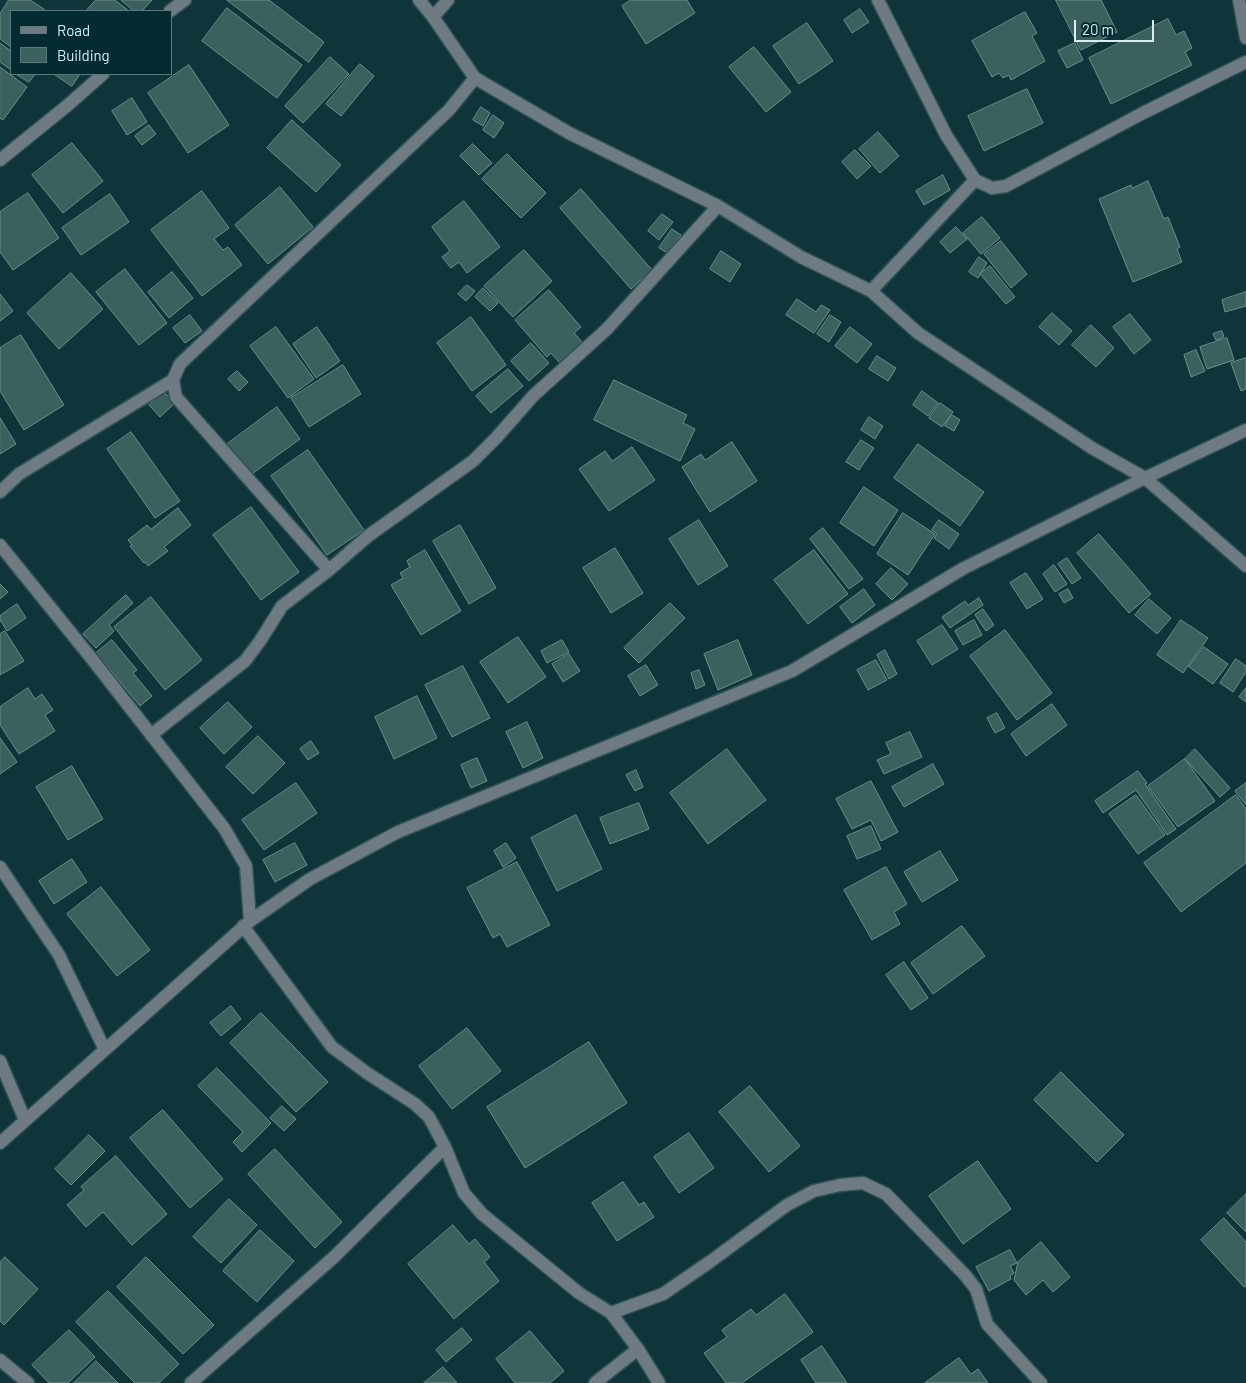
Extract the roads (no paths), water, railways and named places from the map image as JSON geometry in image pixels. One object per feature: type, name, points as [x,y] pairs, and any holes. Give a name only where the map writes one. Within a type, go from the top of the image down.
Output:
[{"type":"street","points":[[171,10],[185,0]]},
{"type":"street","points":[[419,0],[475,78],[569,133],[718,206],[801,257],[871,291],[918,333],[1092,448],[1145,478],[1246,566]]},
{"type":"street","points":[[433,17],[448,0]]},
{"type":"street","points":[[878,0],[946,135],[975,180],[992,188],[1006,186],[1142,113],[1246,62]]},
{"type":"street","points":[[1239,0],[1246,38]]},
{"type":"street","points":[[0,160],[102,75]]},
{"type":"street","points":[[329,570],[176,397],[173,380],[180,364],[449,110],[475,78]]},
{"type":"street","points":[[871,291],[975,180]]},
{"type":"street","points":[[151,736],[245,661],[282,606],[329,570],[368,536],[473,461],[533,396],[608,329],[718,206]]},
{"type":"street","points":[[0,492],[19,474],[173,380]]},
{"type":"street","points":[[0,1143],[247,923],[310,879],[398,832],[792,670],[964,568],[1246,430]]},
{"type":"street","points":[[0,545],[224,828],[246,866],[247,923],[332,1047],[367,1073],[415,1104],[429,1117],[445,1147],[464,1193],[482,1214],[579,1293],[611,1312],[659,1383]]},
{"type":"street","points":[[0,867],[59,955],[104,1050]]},
{"type":"street","points":[[0,1061],[25,1120]]},
{"type":"street","points":[[191,1383],[334,1257],[445,1147]]},
{"type":"street","points":[[611,1312],[663,1294],[787,1205],[814,1191],[840,1185],[863,1184],[886,1194],[965,1274],[976,1290],[987,1324],[1041,1383]]},
{"type":"street","points":[[595,1383],[638,1350]]},
{"type":"street","points":[[0,1360],[28,1383]]}]
